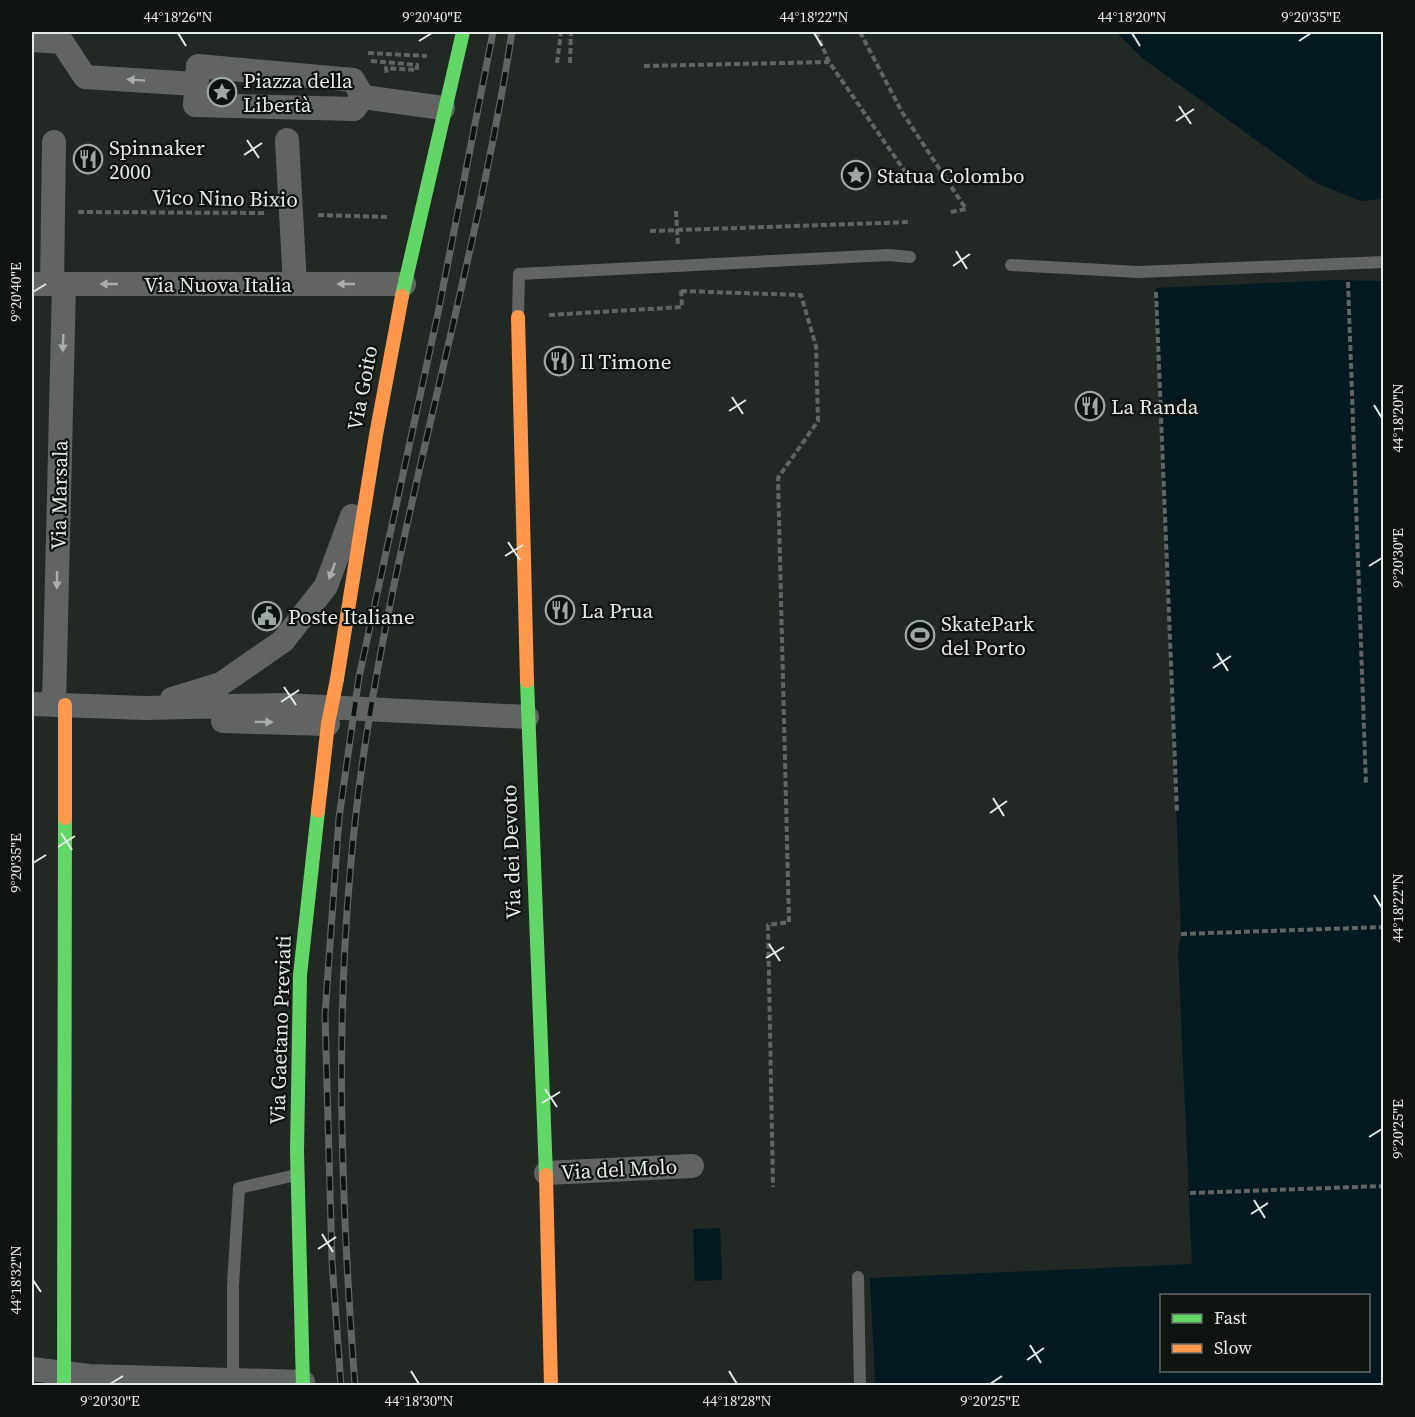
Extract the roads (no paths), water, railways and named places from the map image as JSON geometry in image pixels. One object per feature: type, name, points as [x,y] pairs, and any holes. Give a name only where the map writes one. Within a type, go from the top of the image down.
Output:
[{"type":"street","name":"Via Goito","points":[[336,679],[366,477],[404,284],[443,108],[463,32]]},
{"type":"street","points":[[32,40],[62,42],[85,77],[195,84]]},
{"type":"street","points":[[358,103],[354,80],[198,66],[195,105],[358,103],[443,108]]},
{"type":"street","points":[[287,140],[295,284]]},
{"type":"street","name":"Via Marsala","points":[[50,705],[49,284],[54,142]]},
{"type":"street","name":"Via Nuova Italia","points":[[49,284],[404,284]]},
{"type":"street","name":"Via dei Devoto","points":[[518,317],[528,717],[546,1173],[551,1386]]},
{"type":"street","points":[[144,708],[221,684],[282,641],[327,586],[366,477]]},
{"type":"street","name":"Via Gaetano Previati","points":[[303,1384],[297,1175],[300,975],[328,724],[336,679]]},
{"type":"street","points":[[64,1378],[50,705],[144,708],[284,705],[528,717]]},
{"type":"street","points":[[144,708],[177,720],[328,724]]},
{"type":"street","name":"Via del Molo","points":[[546,1173],[692,1166]]},
{"type":"street","points":[[32,1369],[64,1378],[89,1376],[303,1384]]},
{"type":"lane","points":[[518,317],[519,274],[888,255],[910,256]]},
{"type":"lane","points":[[1011,265],[1138,272],[1383,262]]},
{"type":"lane","points":[[233,1380],[232,1286],[239,1188],[297,1175]]},
{"type":"lane","points":[[858,1278],[860,1386]]},
{"type":"water","points":[[1116,32],[1383,32],[1383,199],[1361,201],[1316,183],[1142,58]]},
{"type":"water","points":[[1335,280],[1384,281],[1383,1385],[875,1385],[870,1278],[1192,1264],[1178,953],[1181,934],[1156,288]]},
{"type":"water","points":[[720,1228],[722,1280],[695,1281],[693,1229]]},
{"type":"railway","points":[[341,1386],[332,1261],[325,1015],[339,818],[359,677],[438,313],[493,32]]},
{"type":"railway","points":[[355,1386],[345,1219],[342,1055],[348,892],[356,809],[383,639],[420,465],[480,206],[512,32]]},
{"type":"place","name":"Piazza della Libertà","points":[[222,92]]},
{"type":"place","name":"Spinnaker 2000","points":[[88,159]]},
{"type":"place","name":"Statua Colombo","points":[[856,175]]},
{"type":"place","name":"Il Timone","points":[[559,361]]},
{"type":"place","name":"La Randa","points":[[1090,406]]},
{"type":"place","name":"La Prua","points":[[560,610]]},
{"type":"place","name":"Poste Italiane","points":[[267,616]]},
{"type":"place","name":"SkatePark del Porto","points":[[920,635]]}]
